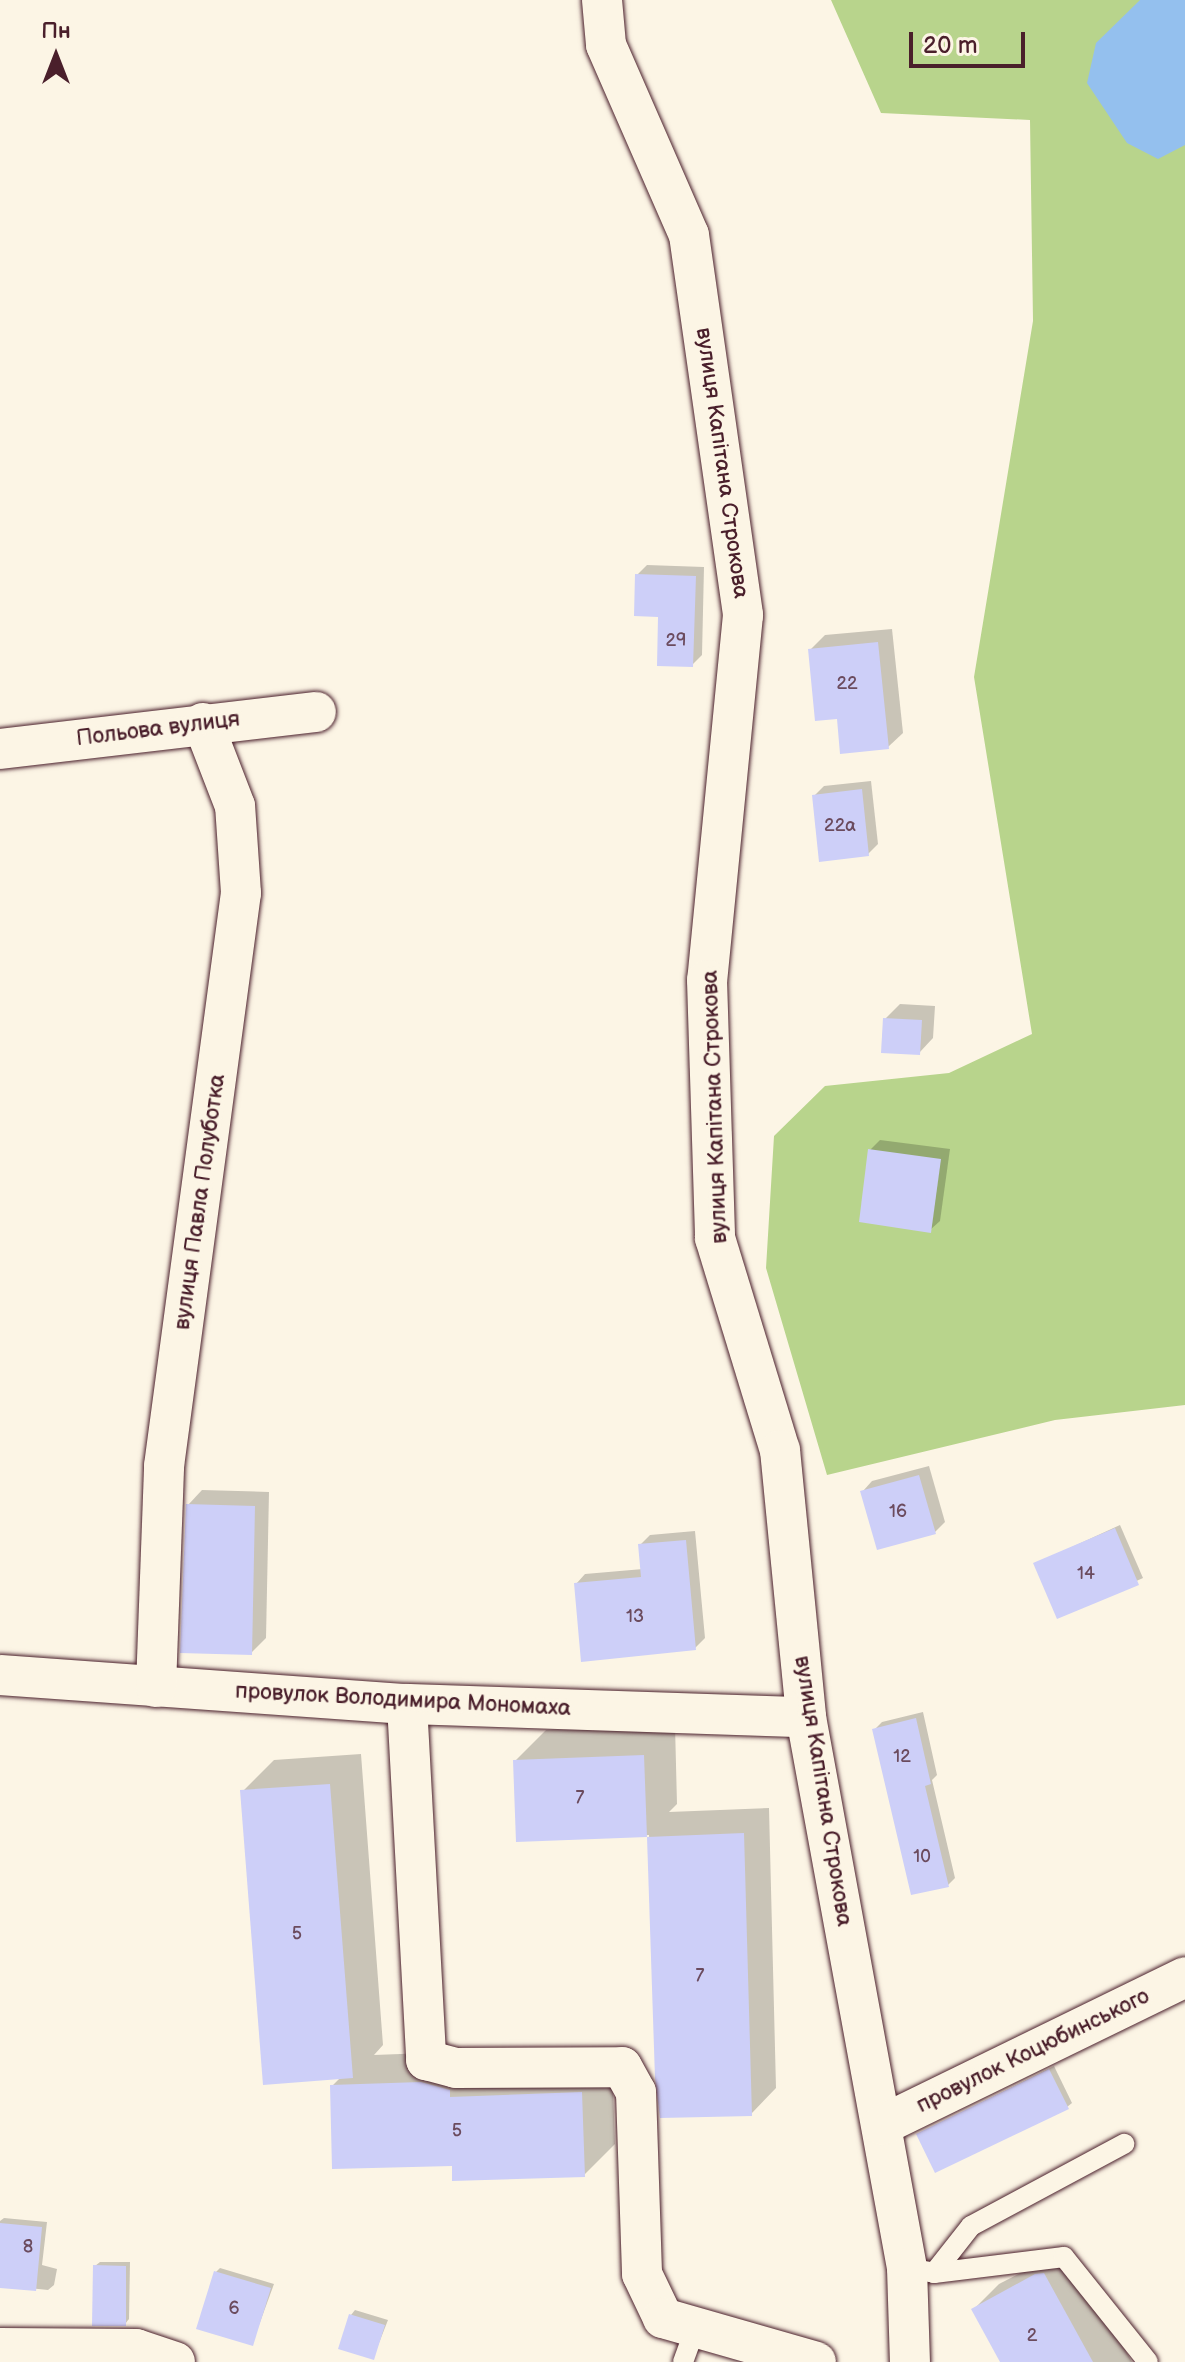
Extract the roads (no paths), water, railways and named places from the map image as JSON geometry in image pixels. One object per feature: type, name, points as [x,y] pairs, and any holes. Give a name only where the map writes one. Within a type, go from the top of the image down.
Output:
[{"type":"street","name":"вулиця Капітана Строкова","points":[[602,0],[606,45],[689,235],[743,615],[707,980],[715,1238],[780,1450],[806,1717],[882,2125],[920,2270],[910,2362]]},
{"type":"street","name":"Польова вулиця","points":[[0,749],[316,712]]},
{"type":"street","name":"вулиця Павла Полуботка","points":[[156,1687],[164,1466],[241,893],[235,806],[203,723]]},
{"type":"street","name":"провулок Володимира Мономаха","points":[[0,1675],[407,1704],[806,1717]]},
{"type":"street","points":[[407,1704],[426,2060],[456,2068],[622,2067],[636,2092],[642,2274],[663,2318],[689,2344],[816,2362]]},
{"type":"street","name":"провулок Коцюбинського","points":[[882,2125],[1185,1977]]},
{"type":"street","points":[[0,2348],[136,2349],[175,2362]]},
{"type":"lane","points":[[920,2270],[971,2226],[1124,2144]]},
{"type":"lane","points":[[920,2270],[1064,2257],[1148,2362]]},
{"type":"water","points":[[1140,0],[1185,0],[1185,145],[1158,159],[1127,143],[1087,83],[1096,43]]}]
